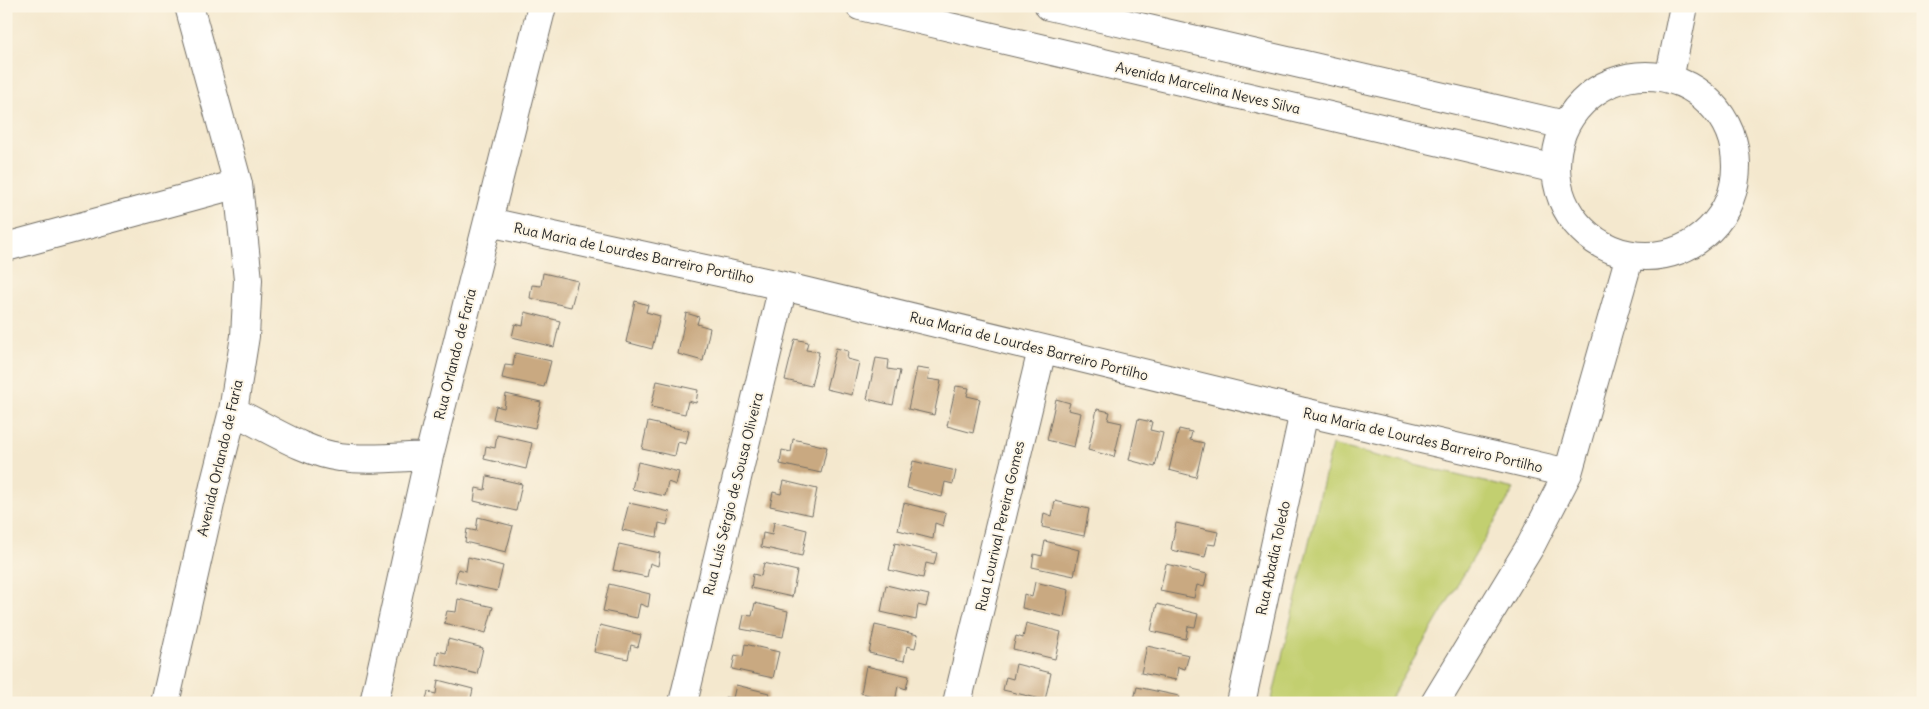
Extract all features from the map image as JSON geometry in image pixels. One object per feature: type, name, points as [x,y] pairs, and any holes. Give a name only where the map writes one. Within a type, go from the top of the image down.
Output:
[{"type":"street","name":"Avenida Orlando de Faria","points":[[165,703],[214,486],[234,411],[245,336],[248,280],[238,184],[189,6]]},
{"type":"street","name":"Rua Orlando de Faria","points":[[374,703],[429,456],[542,6]]},
{"type":"street","name":"Avenida Marcelina Neves Silva","points":[[860,6],[1556,169]]},
{"type":"street","points":[[1049,6],[1565,125]]},
{"type":"street","points":[[1669,79],[1684,6]]},
{"type":"street","points":[[1649,76],[1669,79],[1695,90],[1715,108],[1730,131],[1737,158],[1735,186],[1725,212],[1707,233],[1685,248],[1658,256],[1630,255],[1607,248],[1587,234],[1576,222],[1560,193],[1556,169],[1558,146],[1565,125],[1586,98],[1609,83],[1628,77],[1649,76]]},
{"type":"street","points":[[6,246],[238,184]]},
{"type":"street","name":"Rua Maria de Lourdes Barreiro Portilho","points":[[489,222],[783,286],[1042,350],[1568,473]]},
{"type":"street","points":[[1435,703],[1531,545],[1568,473],[1630,255]]},
{"type":"street","name":"Rua Luís Sérgio de Sousa Oliveira","points":[[683,703],[783,286]]},
{"type":"street","name":"Rua Lourival Pereira Gomes","points":[[958,703],[1042,350]]},
{"type":"street","points":[[234,411],[314,450],[339,458],[369,459],[429,456]]},
{"type":"street","name":"Rua Abadia Toledo","points":[[1242,703],[1304,412]]},
{"type":"green space","points":[[1332,445],[1514,489],[1388,703],[1271,703]]},
{"type":"building","points":[[543,273],[578,281],[571,307],[530,298],[532,285],[541,286]]},
{"type":"building","points":[[635,301],[648,305],[646,312],[660,316],[652,349],[626,342]]},
{"type":"building","points":[[525,312],[560,321],[554,347],[512,337],[515,324],[523,326]]},
{"type":"building","points":[[686,313],[699,317],[697,324],[710,328],[703,361],[678,354]]},
{"type":"building","points":[[795,339],[808,342],[806,350],[819,352],[811,386],[785,380]]},
{"type":"building","points":[[836,348],[848,351],[847,359],[859,362],[852,395],[826,389]]},
{"type":"building","points":[[515,353],[551,361],[544,387],[502,378],[505,365],[513,366]]},
{"type":"building","points":[[876,358],[889,360],[888,369],[900,371],[893,405],[867,399]]},
{"type":"building","points":[[917,368],[930,370],[928,379],[941,381],[934,415],[908,409]]},
{"type":"building","points":[[657,381],[698,390],[696,403],[688,401],[685,414],[651,407]]},
{"type":"building","points":[[956,386],[969,388],[967,396],[980,399],[973,433],[947,426]]},
{"type":"building","points":[[506,394],[541,402],[535,428],[493,419],[496,406],[504,408]]},
{"type":"building","points":[[1056,399],[1070,403],[1068,410],[1081,413],[1074,447],[1047,440]]},
{"type":"building","points":[[1097,409],[1110,412],[1108,420],[1122,423],[1114,457],[1088,450]]},
{"type":"building","points":[[1138,419],[1152,422],[1150,430],[1163,433],[1155,467],[1129,460]]},
{"type":"building","points":[[648,422],[689,431],[686,444],[678,442],[675,456],[642,449]]},
{"type":"building","points":[[1179,429],[1192,432],[1190,440],[1204,443],[1196,477],[1169,470]]},
{"type":"building","points":[[497,435],[532,443],[526,469],[484,459],[486,446],[495,448]]},
{"type":"building","points":[[793,439],[827,447],[821,473],[780,464],[782,450],[791,452]]},
{"type":"building","points":[[913,461],[956,471],[953,484],[945,482],[942,497],[907,488]]},
{"type":"building","points":[[638,462],[679,472],[676,485],[668,482],[665,496],[632,489]]},
{"type":"building","points":[[487,476],[522,484],[516,511],[474,501],[476,488],[485,490]]},
{"type":"building","points":[[784,481],[817,489],[812,515],[770,506],[773,492],[781,494]]},
{"type":"building","points":[[1055,501],[1089,509],[1084,536],[1042,527],[1044,513],[1052,516]]},
{"type":"building","points":[[629,503],[670,512],[667,525],[659,523],[657,537],[622,530]]},
{"type":"building","points":[[904,503],[946,513],[943,526],[935,523],[933,539],[898,530]]},
{"type":"building","points":[[478,517],[513,526],[506,552],[465,542],[467,529],[476,531]]},
{"type":"building","points":[[774,522],[807,530],[802,556],[761,547],[763,533],[772,535]]},
{"type":"building","points":[[1176,523],[1218,532],[1215,545],[1208,544],[1205,557],[1171,550]]},
{"type":"building","points":[[1045,541],[1079,550],[1074,576],[1032,567],[1034,554],[1042,556]]},
{"type":"building","points":[[895,543],[937,553],[934,565],[926,563],[923,578],[889,570]]},
{"type":"building","points":[[619,544],[660,553],[658,566],[650,563],[647,577],[613,570]]},
{"type":"building","points":[[468,557],[503,566],[497,591],[455,582],[458,569],[466,571]]},
{"type":"building","points":[[764,563],[797,571],[792,597],[751,588],[753,574],[761,576]]},
{"type":"building","points":[[1166,564],[1207,574],[1204,587],[1197,585],[1194,598],[1160,591]]},
{"type":"building","points":[[1035,582],[1069,590],[1064,617],[1022,608],[1024,594],[1032,597]]},
{"type":"building","points":[[609,584],[650,594],[648,607],[640,604],[637,618],[603,611]]},
{"type":"building","points":[[886,585],[929,595],[926,607],[918,605],[916,620],[881,612]]},
{"type":"building","points":[[458,599],[493,607],[486,633],[444,623],[447,611],[456,612]]},
{"type":"building","points":[[755,603],[788,611],[783,637],[741,629],[744,615],[752,616]]},
{"type":"building","points":[[1157,604],[1198,614],[1195,627],[1188,626],[1186,639],[1151,631]]},
{"type":"building","points":[[1026,623],[1061,632],[1055,659],[1013,649],[1016,636],[1023,638]]},
{"type":"building","points":[[600,625],[641,635],[638,647],[631,645],[628,659],[594,652]]},
{"type":"building","points":[[875,625],[918,635],[915,648],[907,646],[904,661],[869,653]]},
{"type":"building","points":[[448,639],[483,648],[477,674],[436,664],[438,651],[446,653]]},
{"type":"building","points":[[745,644],[779,652],[773,678],[732,669],[735,655],[743,657]]},
{"type":"building","points":[[1147,646],[1189,655],[1185,669],[1178,667],[1176,680],[1141,673]]},
{"type":"building","points":[[1016,664],[1051,673],[1045,700],[1003,690],[1006,677],[1013,679]]},
{"type":"building","points":[[866,666],[909,676],[906,689],[898,686],[895,702],[861,693]]},
{"type":"building","points":[[438,680],[473,689],[470,703],[425,703],[428,692],[436,694]]},
{"type":"building","points":[[736,685],[769,693],[767,703],[724,703],[725,697],[733,698]]},
{"type":"building","points":[[1137,687],[1179,696],[1177,703],[1133,703]]}]
